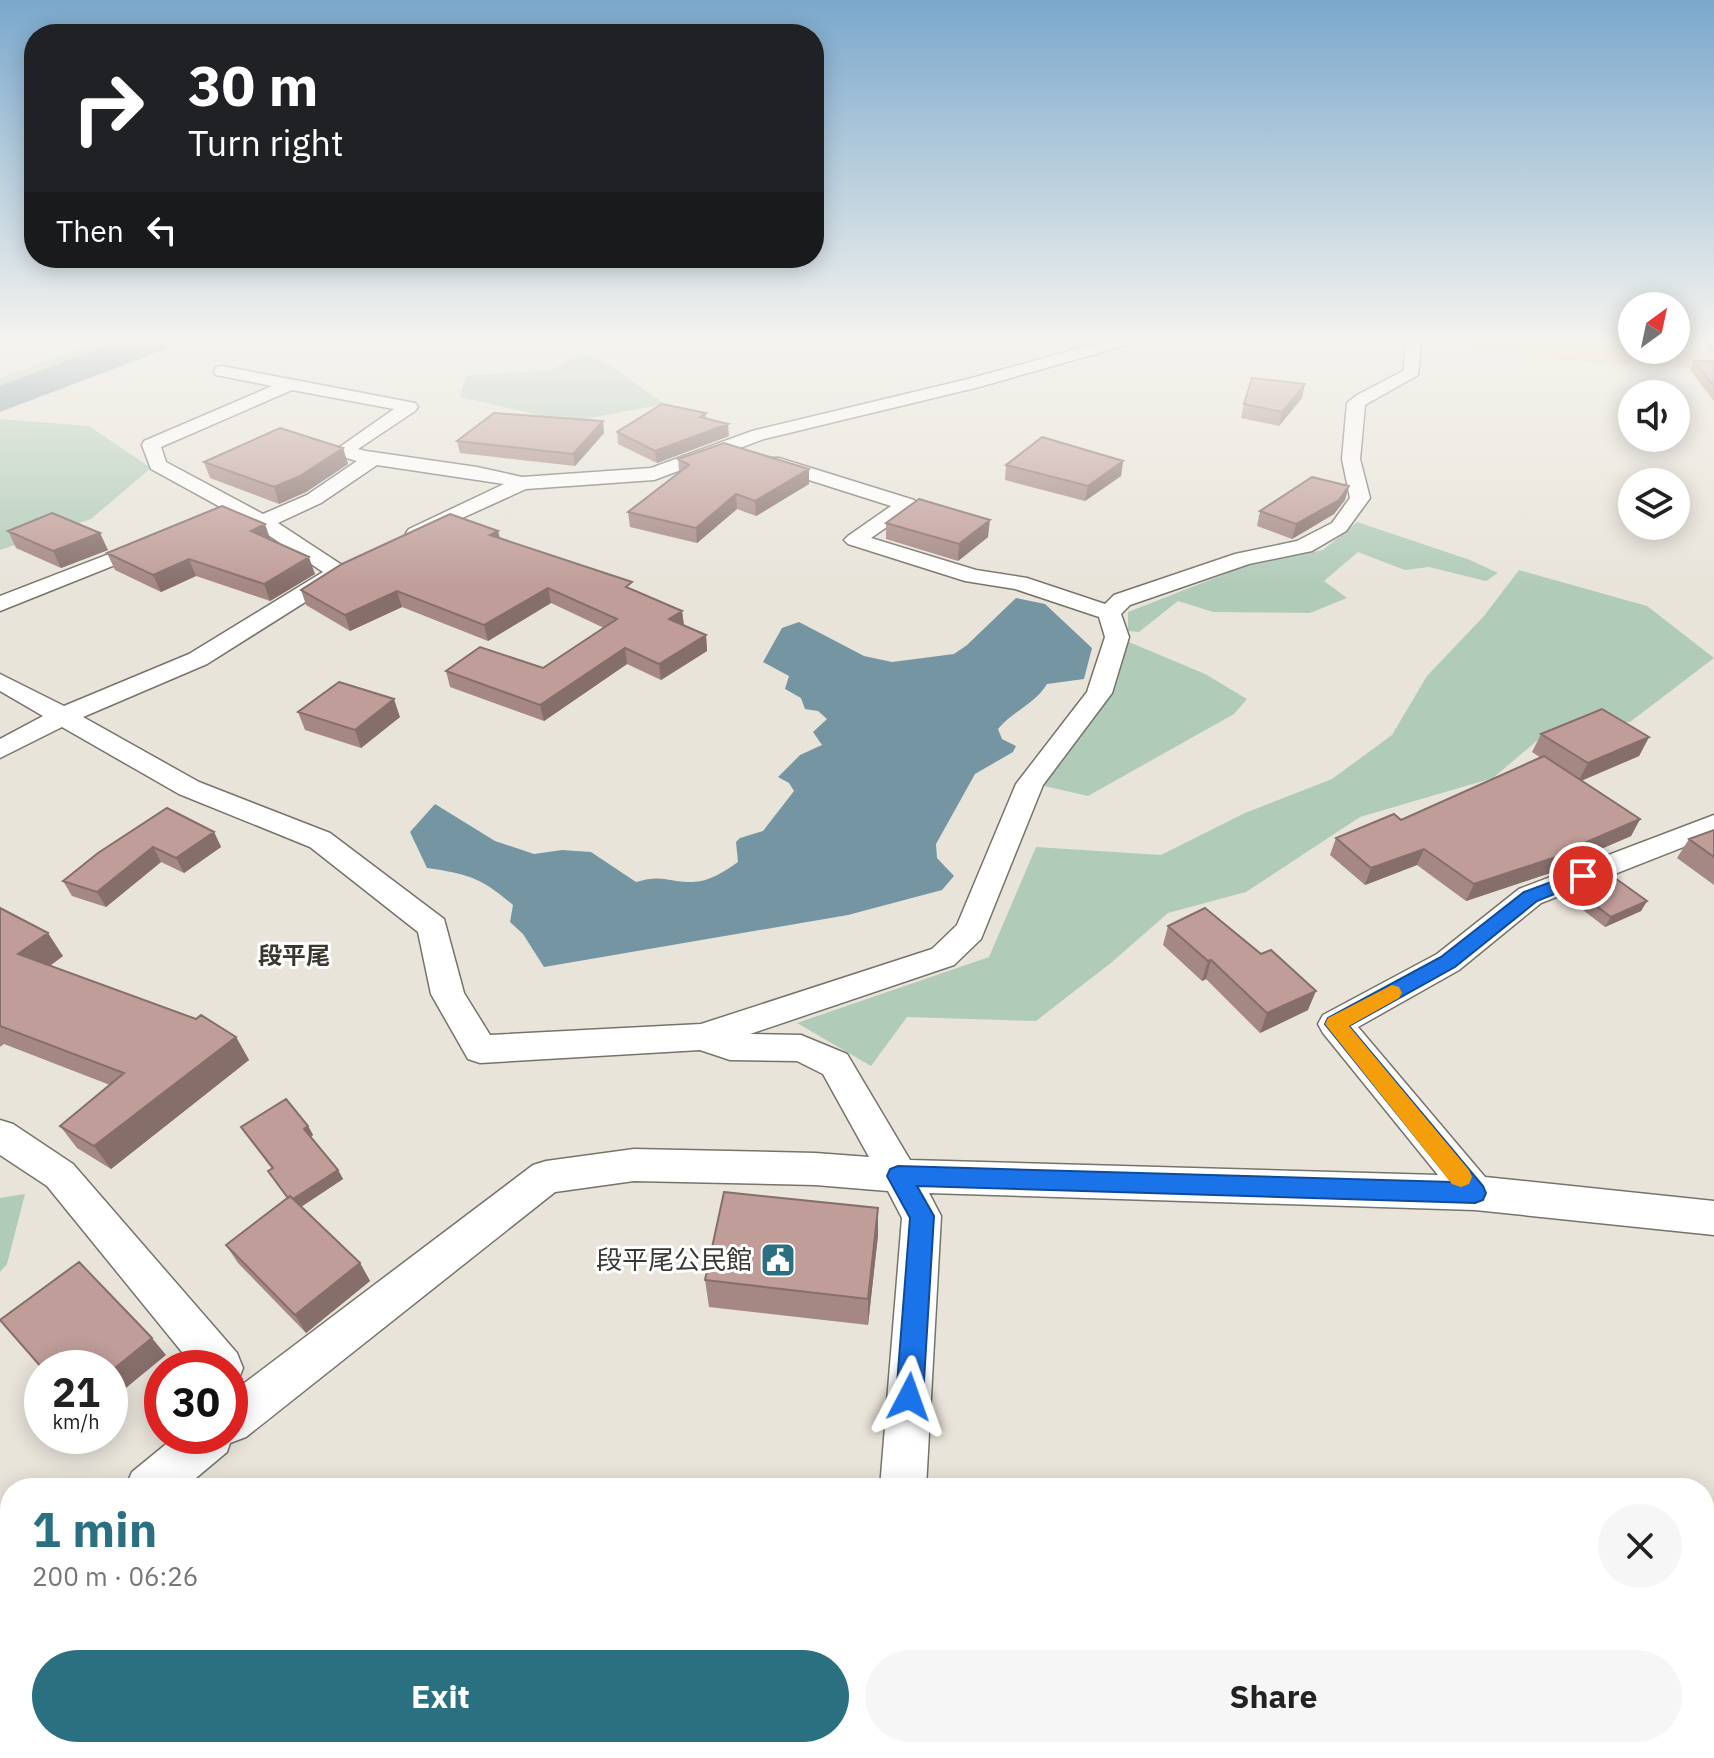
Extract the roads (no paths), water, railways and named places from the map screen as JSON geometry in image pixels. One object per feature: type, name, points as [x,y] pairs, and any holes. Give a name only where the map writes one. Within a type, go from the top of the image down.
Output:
[{"type":"street","points":[[0,750],[63,716],[198,659],[344,568],[158,465],[151,445],[201,423]]},
{"type":"street","points":[[385,423],[343,451],[371,460],[465,469],[522,483],[654,474],[728,449],[758,435],[807,423]]},
{"type":"street","points":[[1109,613],[1122,600],[1241,560],[1304,546],[1339,527],[1360,498],[1351,462],[1354,423]]},
{"type":"street","points":[[728,449],[907,504],[855,540],[973,576],[1019,583],[1109,613]]},
{"type":"street","points":[[262,522],[314,499],[371,460]]},
{"type":"street","points":[[393,544],[522,483]]},
{"type":"street","points":[[210,519],[239,508]]},
{"type":"street","points":[[0,604],[167,537]]},
{"type":"street","points":[[0,681],[189,788],[320,840],[433,927],[448,994],[480,1049],[701,1037],[943,957],[970,931],[1030,784],[1099,693],[1117,637],[1109,613]]},
{"type":"street","points":[[1475,1193],[1335,1024],[1448,962],[1530,896],[1714,824]]},
{"type":"street","points":[[701,1037],[730,1047],[801,1048],[835,1064],[922,1216],[904,1478]]},
{"type":"street","points":[[0,1135],[60,1175],[207,1350]]},
{"type":"street","points":[[248,1392],[546,1177],[634,1165],[1475,1193],[1714,1218]]},
{"type":"street","points":[[160,1478],[189,1454]]},
{"type":"water","points":[[1016,598],[1045,604],[1092,648],[1084,679],[1047,684],[998,729],[1002,739],[1016,746],[1013,752],[975,774],[936,844],[937,858],[954,876],[942,890],[848,915],[544,967],[523,934],[510,922],[513,905],[473,878],[427,868],[410,832],[435,804],[495,841],[534,854],[562,850],[591,852],[636,882],[659,878],[698,882],[711,878],[738,862],[736,842],[763,831],[794,791],[789,783],[778,777],[800,755],[822,745],[813,732],[827,719],[818,711],[805,709],[801,698],[785,689],[789,676],[763,662],[782,628],[799,622],[864,656],[892,662],[954,654]]},
{"type":"place","name":"段平尾公民館","points":[[778,1260]]},
{"type":"district","name":"段平尾","points":[[294,956]]}]
